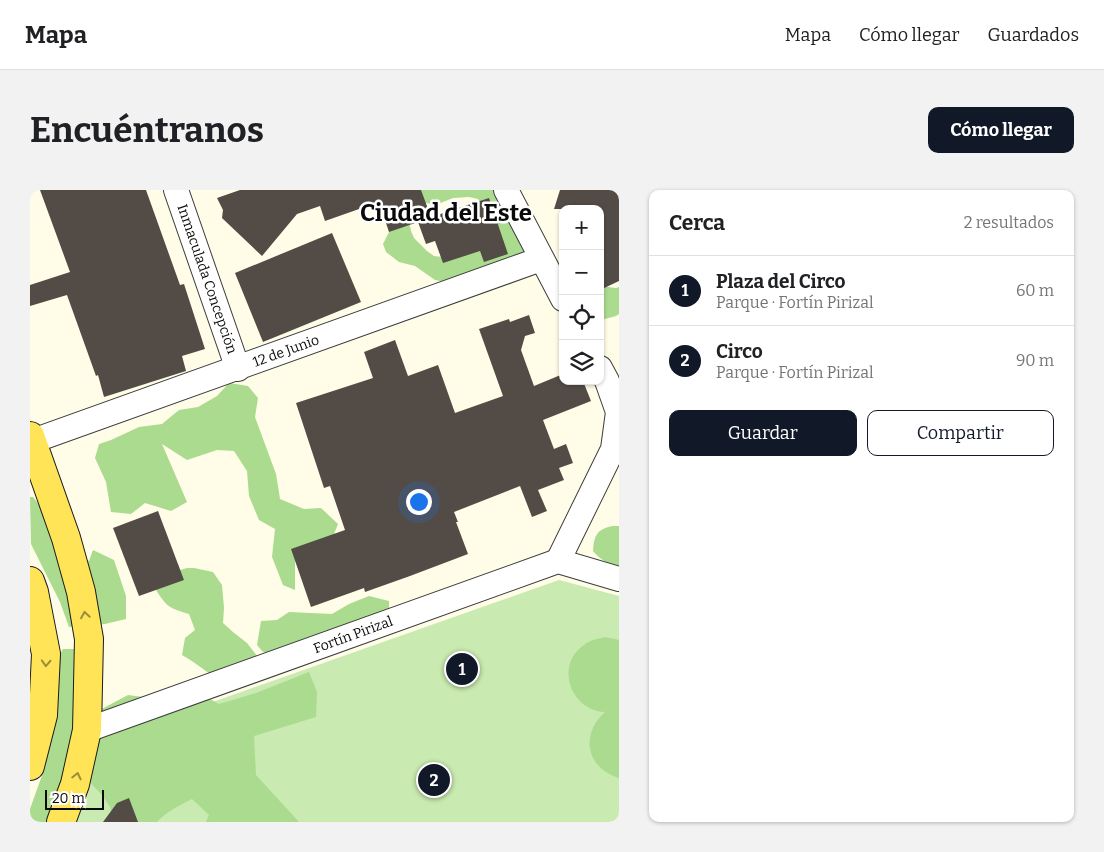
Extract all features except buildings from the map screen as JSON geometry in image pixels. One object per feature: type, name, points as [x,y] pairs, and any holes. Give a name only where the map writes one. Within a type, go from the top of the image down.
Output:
[{"type":"main road","points":[[31,440],[66,538],[81,592],[89,639],[87,730],[75,784],[61,822]]},
{"type":"main road","points":[[30,581],[34,592],[46,654],[43,715],[30,766]]},
{"type":"street","name":"Inmaculada Concepción","points":[[176,190],[238,369]]},
{"type":"street","points":[[506,190],[561,295]]},
{"type":"street","name":"12 de Junio","points":[[31,440],[238,369],[541,259]]},
{"type":"street","points":[[604,375],[618,412],[613,449],[558,561],[619,579]]},
{"type":"street","name":"Fortín Pirizal","points":[[87,730],[558,561]]},
{"type":"green space","points":[[418,190],[495,190],[528,254],[451,283],[435,280],[415,266],[399,262],[386,252],[383,244],[389,232],[409,222],[414,238],[434,256],[442,257],[482,207],[478,199],[469,197],[453,198],[438,204],[422,203]]},
{"type":"green space","points":[[604,286],[619,287],[619,314],[604,319]]},
{"type":"green space","points":[[229,383],[248,386],[258,398],[255,417],[276,474],[280,499],[304,509],[321,508],[338,524],[330,544],[295,554],[295,590],[283,585],[272,557],[275,529],[259,520],[249,496],[247,471],[234,451],[217,450],[187,460],[162,444],[187,502],[171,511],[145,503],[131,514],[111,512],[106,482],[95,458],[99,444],[139,427],[162,424],[179,410],[198,407],[217,396]]},
{"type":"green space","points":[[30,497],[33,497],[51,520],[60,551],[89,561],[93,550],[114,560],[126,596],[126,619],[105,624],[69,627],[60,602],[31,544]]},
{"type":"green space","points":[[619,526],[619,569],[605,562],[593,551],[597,534],[603,529]]},
{"type":"green space","points":[[187,568],[213,572],[222,585],[223,623],[247,643],[258,657],[227,686],[182,655],[185,638],[195,630],[189,614],[169,606],[156,590],[160,578]]},
{"type":"green space","points":[[559,580],[619,596],[619,822],[71,822],[99,742]]},
{"type":"green space","points":[[369,596],[389,601],[389,632],[308,659],[263,652],[257,645],[261,621],[277,620],[289,612],[332,614],[349,604]]},
{"type":"green space","points":[[605,637],[619,640],[619,778],[599,767],[593,759],[590,750],[592,730],[605,712],[593,710],[583,704],[570,686],[568,675],[570,664],[575,654],[589,642]]},
{"type":"green space","points":[[63,649],[76,649],[84,675],[71,753],[47,822],[30,822],[30,809],[45,767],[52,723],[56,662]]},
{"type":"green space","points":[[309,672],[317,692],[316,717],[254,736],[256,775],[299,822],[206,822],[209,815],[192,799],[178,806],[157,822],[113,822],[110,807],[87,779],[98,711],[128,695],[151,698],[194,690],[219,704],[256,693]]},
{"type":"place","name":"Plaza del Circo","points":[[462,669]]},
{"type":"place","name":"Circo","points":[[434,780]]},
{"type":"district","name":"Ciudad del Este","points":[[446,213]]}]
